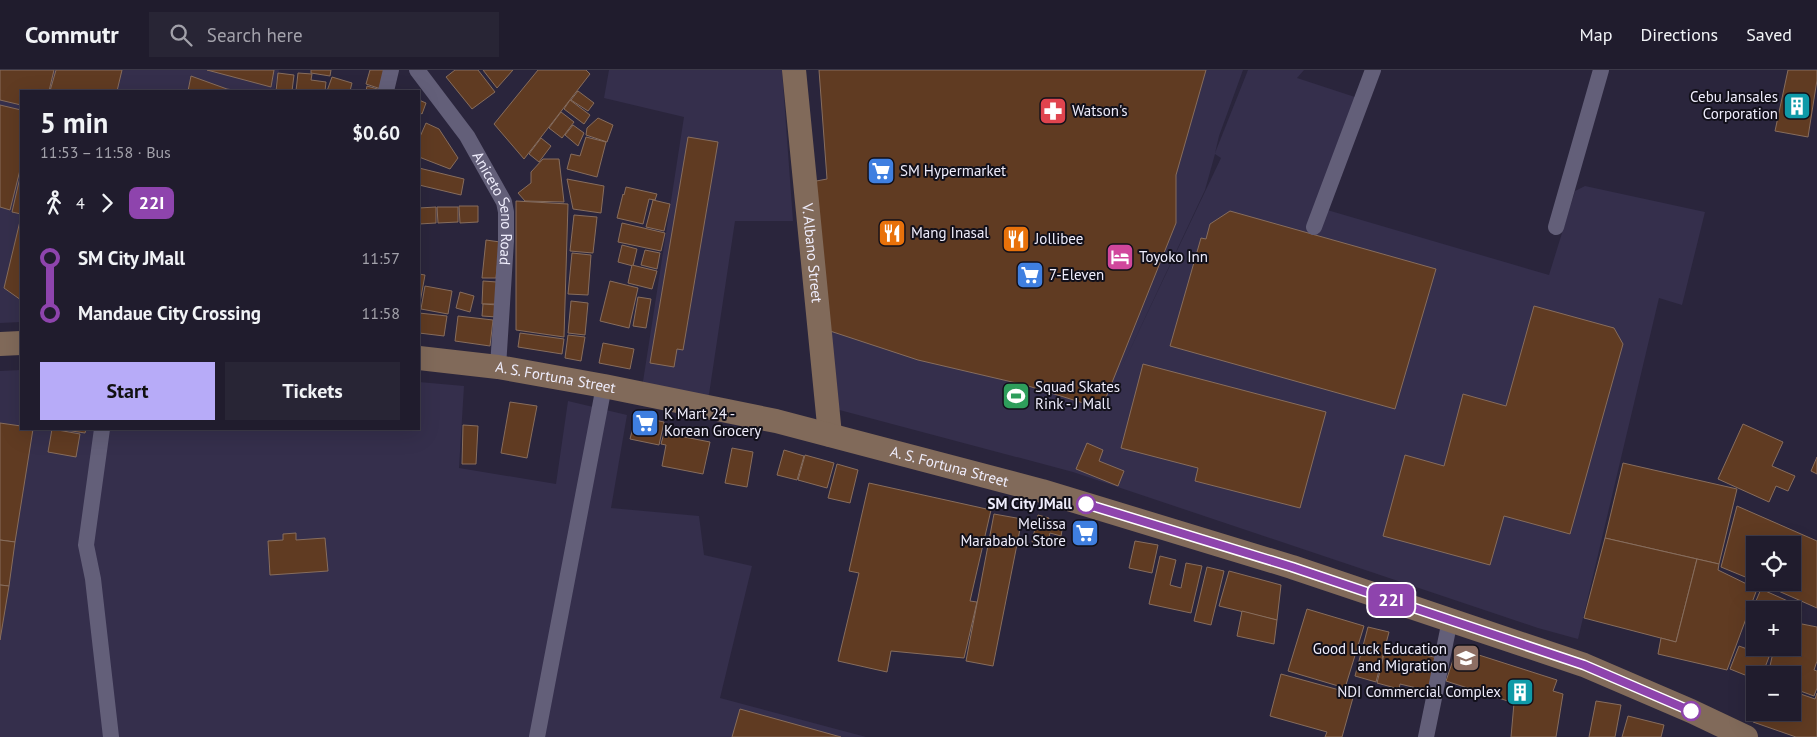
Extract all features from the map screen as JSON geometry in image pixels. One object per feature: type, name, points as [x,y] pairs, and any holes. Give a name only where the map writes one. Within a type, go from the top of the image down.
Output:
[{"type":"main road","name":"V. Albano Street","points":[[794,70],[830,435]]},
{"type":"main road","points":[[0,344],[20,344]]},
{"type":"main road","name":"A. S. Fortuna Street","points":[[420,358],[498,367],[604,386],[776,421],[1042,491],[1292,567],[1584,665],[1746,737]]},
{"type":"street","points":[[386,90],[391,70]]},
{"type":"street","name":"Aniceto Seno Road","points":[[417,70],[467,136],[504,202],[506,242],[498,367]]},
{"type":"street","points":[[1314,227],[1373,70]]},
{"type":"street","points":[[1556,227],[1601,70]]},
{"type":"street","points":[[537,737],[604,386]]},
{"type":"street","points":[[102,430],[86,545],[93,579],[111,737]]},
{"type":"street","points":[[1426,737],[1450,620]]},
{"type":"shaded area","points":[[0,70],[279,70],[274,90],[20,90],[20,322],[0,323]]},
{"type":"shaded area","points":[[609,70],[782,70],[793,221],[735,221],[708,401],[642,388],[684,117],[604,98]]},
{"type":"shaded area","points":[[819,70],[1243,70],[1219,136],[1215,153],[1248,70],[1304,70],[1297,78],[1358,98],[1317,207],[1549,275],[1575,191],[1585,186],[1705,212],[1682,305],[1659,298],[1578,639],[1538,628],[1073,472],[832,408],[827,179]],"holes":[[[1215,154],[1221,158],[1119,373],[1205,190]]]},
{"type":"shaded area","points":[[20,370],[20,430],[420,430],[420,382],[464,386],[459,468],[556,484],[568,401],[627,415],[611,508],[699,516],[704,555],[752,566],[720,698],[866,737],[0,737],[0,371]]},
{"type":"building","points":[[0,70],[54,70],[49,90],[20,90],[20,105],[0,100]]},
{"type":"building","points":[[56,70],[122,70],[117,90],[50,90]]},
{"type":"building","points":[[207,70],[274,70],[271,87]]},
{"type":"building","points":[[311,70],[331,70],[330,76],[311,73]]},
{"type":"building","points":[[370,70],[386,70],[381,89],[366,84]]},
{"type":"building","points":[[455,70],[478,70],[495,92],[472,109],[446,77]]},
{"type":"building","points":[[483,70],[513,70],[497,88]]},
{"type":"building","points":[[538,70],[586,70],[590,74],[524,159],[494,124]]},
{"type":"building","name":"SM City JMall","points":[[819,70],[1206,70],[1176,175],[1176,223],[1101,410],[1025,385],[918,360],[824,329],[811,182],[827,179]]},
{"type":"building","name":"Cebu Jansales Corporation","points":[[1788,70],[1817,70],[1808,137],[1775,131]]},
{"type":"building","points":[[278,73],[294,75],[292,90],[276,90]]},
{"type":"building","points":[[298,73],[312,74],[311,80],[326,82],[325,90],[296,90]]},
{"type":"building","points":[[191,76],[233,90],[188,90]]},
{"type":"building","points":[[332,77],[352,83],[350,90],[327,90]]},
{"type":"building","points":[[367,86],[381,90],[366,90]]},
{"type":"building","points":[[578,91],[594,103],[588,111],[571,100]]},
{"type":"building","points":[[420,100],[426,103],[422,114],[420,113]]},
{"type":"building","points":[[570,100],[590,115],[584,124],[564,109]]},
{"type":"building","points":[[0,105],[20,110],[20,170],[10,210],[0,207]]},
{"type":"building","points":[[561,112],[574,122],[562,138],[549,128]]},
{"type":"building","points":[[598,118],[613,125],[607,142],[586,135],[587,128]]},
{"type":"building","points":[[426,123],[439,129],[458,158],[450,169],[420,157],[420,137]]},
{"type":"building","points":[[573,125],[584,133],[578,146],[565,135]]},
{"type":"building","points":[[586,137],[606,142],[597,177],[567,169],[571,154],[580,156]]},
{"type":"building","points":[[688,137],[718,142],[683,350],[677,349],[674,367],[650,363]]},
{"type":"building","points":[[541,138],[551,146],[539,162],[529,154]]},
{"type":"building","points":[[543,159],[559,159],[564,202],[525,201],[518,193],[531,183],[531,172]]},
{"type":"building","points":[[420,168],[464,179],[461,195],[420,185]]},
{"type":"building","points":[[20,177],[20,214],[12,212]]},
{"type":"building","points":[[567,179],[604,186],[601,213],[573,209]]},
{"type":"building","points":[[626,187],[657,194],[655,200],[649,199],[643,224],[617,218]]},
{"type":"building","points":[[653,200],[670,204],[664,231],[646,227]]},
{"type":"building","points":[[516,201],[568,204],[564,337],[516,330]]},
{"type":"building","points":[[459,206],[478,206],[478,222],[460,223]]},
{"type":"building","points":[[436,207],[436,223],[420,224],[420,208]]},
{"type":"building","points":[[437,207],[458,207],[458,222],[438,223]]},
{"type":"building","points":[[1230,211],[1436,269],[1395,409],[1170,346],[1201,238],[1206,239],[1210,224]]},
{"type":"building","points":[[574,215],[597,217],[593,253],[570,251]]},
{"type":"building","points":[[20,221],[20,299],[4,288]]},
{"type":"building","points":[[622,223],[665,233],[661,251],[618,242]]},
{"type":"building","points":[[486,240],[500,242],[496,278],[482,278]]},
{"type":"building","points":[[622,245],[637,249],[633,266],[618,262]]},
{"type":"building","points":[[645,250],[660,253],[657,269],[641,265]]},
{"type":"building","points":[[572,253],[591,255],[588,295],[568,294]]},
{"type":"building","points":[[632,265],[657,271],[652,289],[628,283]]},
{"type":"building","points":[[420,274],[425,275],[420,302]]},
{"type":"building","points":[[483,281],[497,282],[496,304],[482,304]]},
{"type":"building","points":[[610,281],[638,288],[629,328],[600,321]]},
{"type":"building","points":[[425,286],[452,291],[448,314],[421,309]]},
{"type":"building","points":[[460,292],[474,296],[470,312],[456,308]]},
{"type":"building","points":[[638,297],[651,299],[646,328],[633,326]]},
{"type":"building","points":[[571,301],[588,303],[585,335],[568,333]]},
{"type":"building","points":[[483,304],[498,305],[497,317],[482,316]]},
{"type":"building","points":[[1534,306],[1614,328],[1623,344],[1570,534],[1504,516],[1490,565],[1383,536],[1405,455],[1444,466],[1463,394],[1506,406]]},
{"type":"building","points":[[420,313],[447,316],[444,336],[420,333]]},
{"type":"building","points":[[458,316],[493,320],[490,346],[455,341]]},
{"type":"building","points":[[520,333],[564,339],[562,354],[518,347]]},
{"type":"building","points":[[568,335],[585,337],[581,361],[565,358]]},
{"type":"building","points":[[603,343],[634,349],[630,369],[599,363]]},
{"type":"building","points":[[1143,364],[1326,412],[1300,508],[1195,481],[1198,468],[1121,448]]},
{"type":"building","points":[[510,402],[537,406],[527,458],[501,453]]},
{"type":"building","points":[[636,416],[664,422],[659,445],[630,439]]},
{"type":"building","points":[[0,423],[20,426],[20,430],[33,430],[15,542],[0,540]]},
{"type":"building","points":[[1743,424],[1783,442],[1772,466],[1795,476],[1788,491],[1776,486],[1769,502],[1718,479]]},
{"type":"building","points":[[463,425],[478,426],[476,464],[462,464]]},
{"type":"building","points":[[52,430],[80,434],[76,457],[48,452]]},
{"type":"building","points":[[66,430],[86,430],[85,433]]},
{"type":"building","points":[[664,433],[710,442],[703,474],[662,466],[666,445],[661,444]]},
{"type":"building","points":[[1087,443],[1103,450],[1099,461],[1124,471],[1118,486],[1076,469]]},
{"type":"building","points":[[732,448],[753,452],[747,487],[725,483]]},
{"type":"building","points":[[784,450],[804,456],[797,480],[777,475]]},
{"type":"building","points":[[805,455],[834,463],[827,488],[798,480]]},
{"type":"building","points":[[1817,457],[1817,474],[1811,471]]},
{"type":"building","points":[[1623,463],[1737,489],[1719,564],[1605,538]]},
{"type":"building","points":[[837,464],[858,470],[850,503],[828,498]]},
{"type":"building","points":[[869,483],[991,510],[970,601],[977,602],[964,658],[891,651],[887,672],[838,661],[859,573],[849,571]]},
{"type":"building","points":[[1737,506],[1817,541],[1817,608],[1778,591],[1801,591],[1801,536],[1746,536],[1746,577],[1721,567]]},
{"type":"building","points":[[994,514],[1022,519],[993,666],[966,661]]},
{"type":"building","points":[[1038,515],[1049,518],[1048,521],[1063,525],[1061,536],[1050,533],[1047,545],[1032,542]]},
{"type":"building","points":[[1076,528],[1088,531],[1085,543],[1073,539]]},
{"type":"building","points":[[296,533],[296,540],[325,538],[328,571],[270,575],[268,541],[283,540],[283,534]]},
{"type":"building","points":[[1605,538],[1697,559],[1676,642],[1584,618]]},
{"type":"building","points":[[0,540],[15,542],[9,586],[0,585]]},
{"type":"building","points":[[1135,541],[1158,545],[1152,573],[1129,568]]},
{"type":"building","points":[[1160,556],[1176,560],[1170,585],[1181,588],[1186,563],[1202,566],[1191,613],[1149,604]]},
{"type":"building","points":[[1697,559],[1719,564],[1718,570],[1746,584],[1746,591],[1756,591],[1753,601],[1746,601],[1746,619],[1727,670],[1658,654],[1661,638],[1676,642]]},
{"type":"building","points":[[1207,567],[1224,571],[1211,625],[1194,621]]},
{"type":"building","points":[[1229,571],[1281,585],[1277,620],[1219,606]]},
{"type":"building","points":[[0,585],[9,586],[0,640]]},
{"type":"building","points":[[1760,591],[1765,591],[1788,601],[1756,601]]},
{"type":"building","points":[[1307,609],[1364,626],[1345,688],[1288,671]]},
{"type":"building","points":[[1242,611],[1277,620],[1274,644],[1237,636]]},
{"type":"building","points":[[1801,624],[1817,627],[1817,661],[1814,670],[1817,671],[1817,688],[1814,696],[1801,691],[1801,666],[1770,666],[1772,656],[1801,656]]},
{"type":"building","points":[[1368,627],[1389,632],[1376,682],[1355,676]]},
{"type":"building","points":[[1386,646],[1438,658],[1429,691],[1400,684],[1399,689],[1377,683]]},
{"type":"building","points":[[1739,646],[1746,649],[1746,656],[1769,657],[1766,666],[1746,666],[1746,675],[1730,669]]},
{"type":"building","name":"NDI Commercial Complex","points":[[1457,648],[1557,680],[1553,691],[1563,694],[1556,737],[1511,737],[1514,703],[1446,681]]},
{"type":"building","points":[[1281,674],[1354,694],[1342,737],[1325,737],[1327,732],[1270,716]]},
{"type":"building","points":[[1817,693],[1817,737],[1796,737],[1753,722],[1801,721],[1801,694],[1815,699]]},
{"type":"building","points":[[1596,701],[1621,705],[1615,737],[1589,737]]},
{"type":"building","points":[[740,709],[841,737],[732,737]]},
{"type":"building","points":[[1628,716],[1664,725],[1661,737],[1622,737]]},
{"type":"bus line","name":"22I","points":[[1086,504],[1292,567],[1584,665],[1691,711]]},
{"type":"place","name":"Cebu Jansales Corporation","points":[[1797,106]]},
{"type":"place","name":"Watson's","points":[[1053,111]]},
{"type":"place","name":"SM Hypermarket","points":[[881,171]]},
{"type":"place","name":"Mang Inasal","points":[[892,233]]},
{"type":"place","name":"Jollibee","points":[[1016,239]]},
{"type":"place","name":"Toyoko Inn","points":[[1120,257]]},
{"type":"place","name":"7-Eleven","points":[[1030,275]]},
{"type":"place","name":"Squad Skates Rink - J Mall","points":[[1016,396]]},
{"type":"place","name":"K Mart 24 - Korean Grocery","points":[[645,423]]},
{"type":"place","name":"SM City JMall","points":[[1086,504]]},
{"type":"place","name":"Melissa Marababol Store","points":[[1085,533]]},
{"type":"place","name":"Good Luck Education and Migration","points":[[1466,658]]},
{"type":"place","name":"NDI Commercial Complex","points":[[1520,692]]}]
